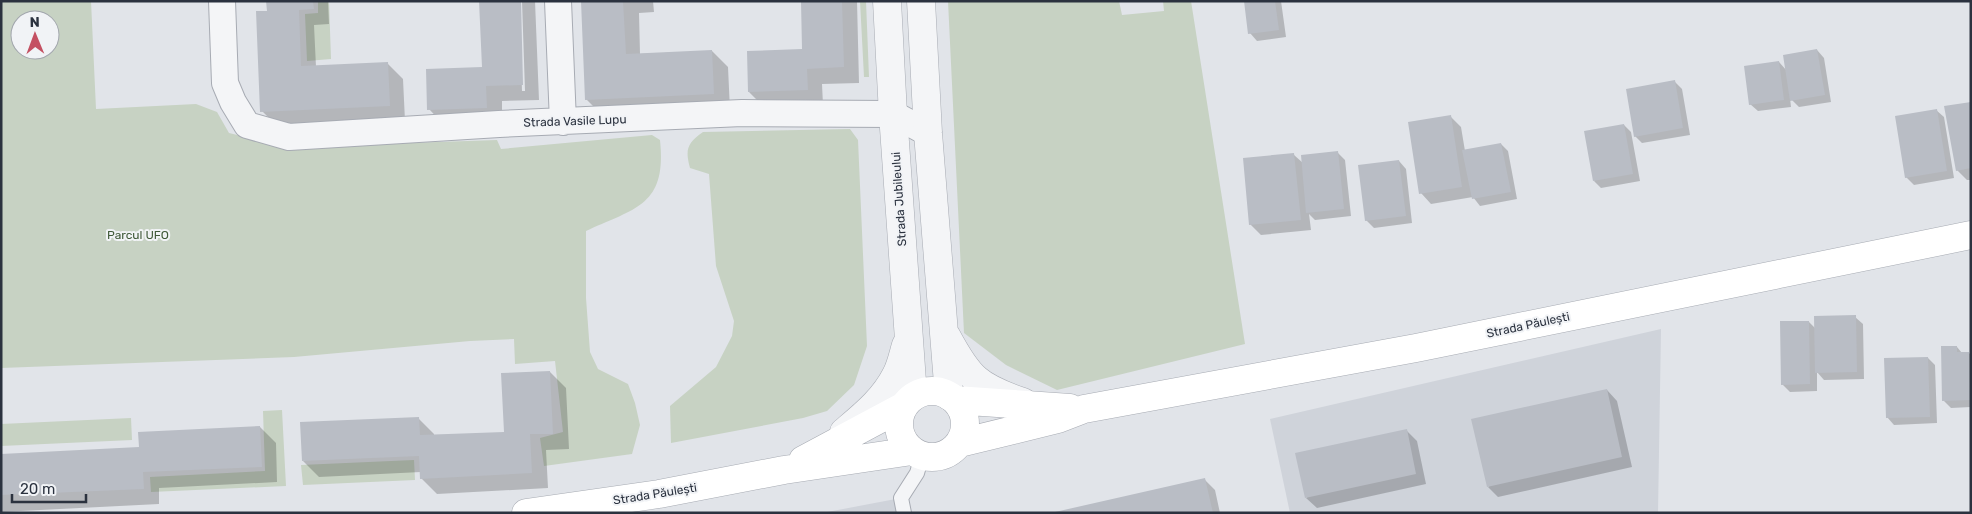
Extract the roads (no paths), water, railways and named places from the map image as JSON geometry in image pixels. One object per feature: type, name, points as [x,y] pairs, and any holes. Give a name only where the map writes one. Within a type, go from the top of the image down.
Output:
[{"type":"main road","name":"Strada Păulești","points":[[960,443],[1058,418],[1084,409],[1416,348],[1971,235]]},
{"type":"main road","points":[[925,392],[938,392],[952,398],[963,412],[965,424],[960,443],[950,452],[941,456],[917,453],[902,438],[899,428],[900,418],[908,401],[925,392]]},
{"type":"main road","name":"Strada Păulești","points":[[952,398],[1084,409]]},
{"type":"main road","name":"Strada Păulești","points":[[784,470],[908,401]]},
{"type":"main road","name":"Strada Păulești","points":[[526,513],[659,494],[784,470],[917,453]]},
{"type":"street","name":"Strada Vasile Lupu","points":[[222,1],[225,83],[233,102],[247,125],[289,138],[742,114],[893,114],[928,133]]},
{"type":"street","points":[[558,1],[563,122]]},
{"type":"street","name":"Strada Jubileului","points":[[887,1],[908,339],[908,401]]},
{"type":"street","points":[[921,1],[928,133],[943,331],[952,398]]},
{"type":"street","points":[[943,331],[961,362],[979,383],[996,393],[1034,405]]},
{"type":"street","points":[[828,446],[877,403],[888,389],[897,373],[908,339]]},
{"type":"lane","points":[[904,513],[901,498],[917,473],[917,453]]},
{"type":"park label","name":"Parcul UFO","points":[[138,235]]}]
